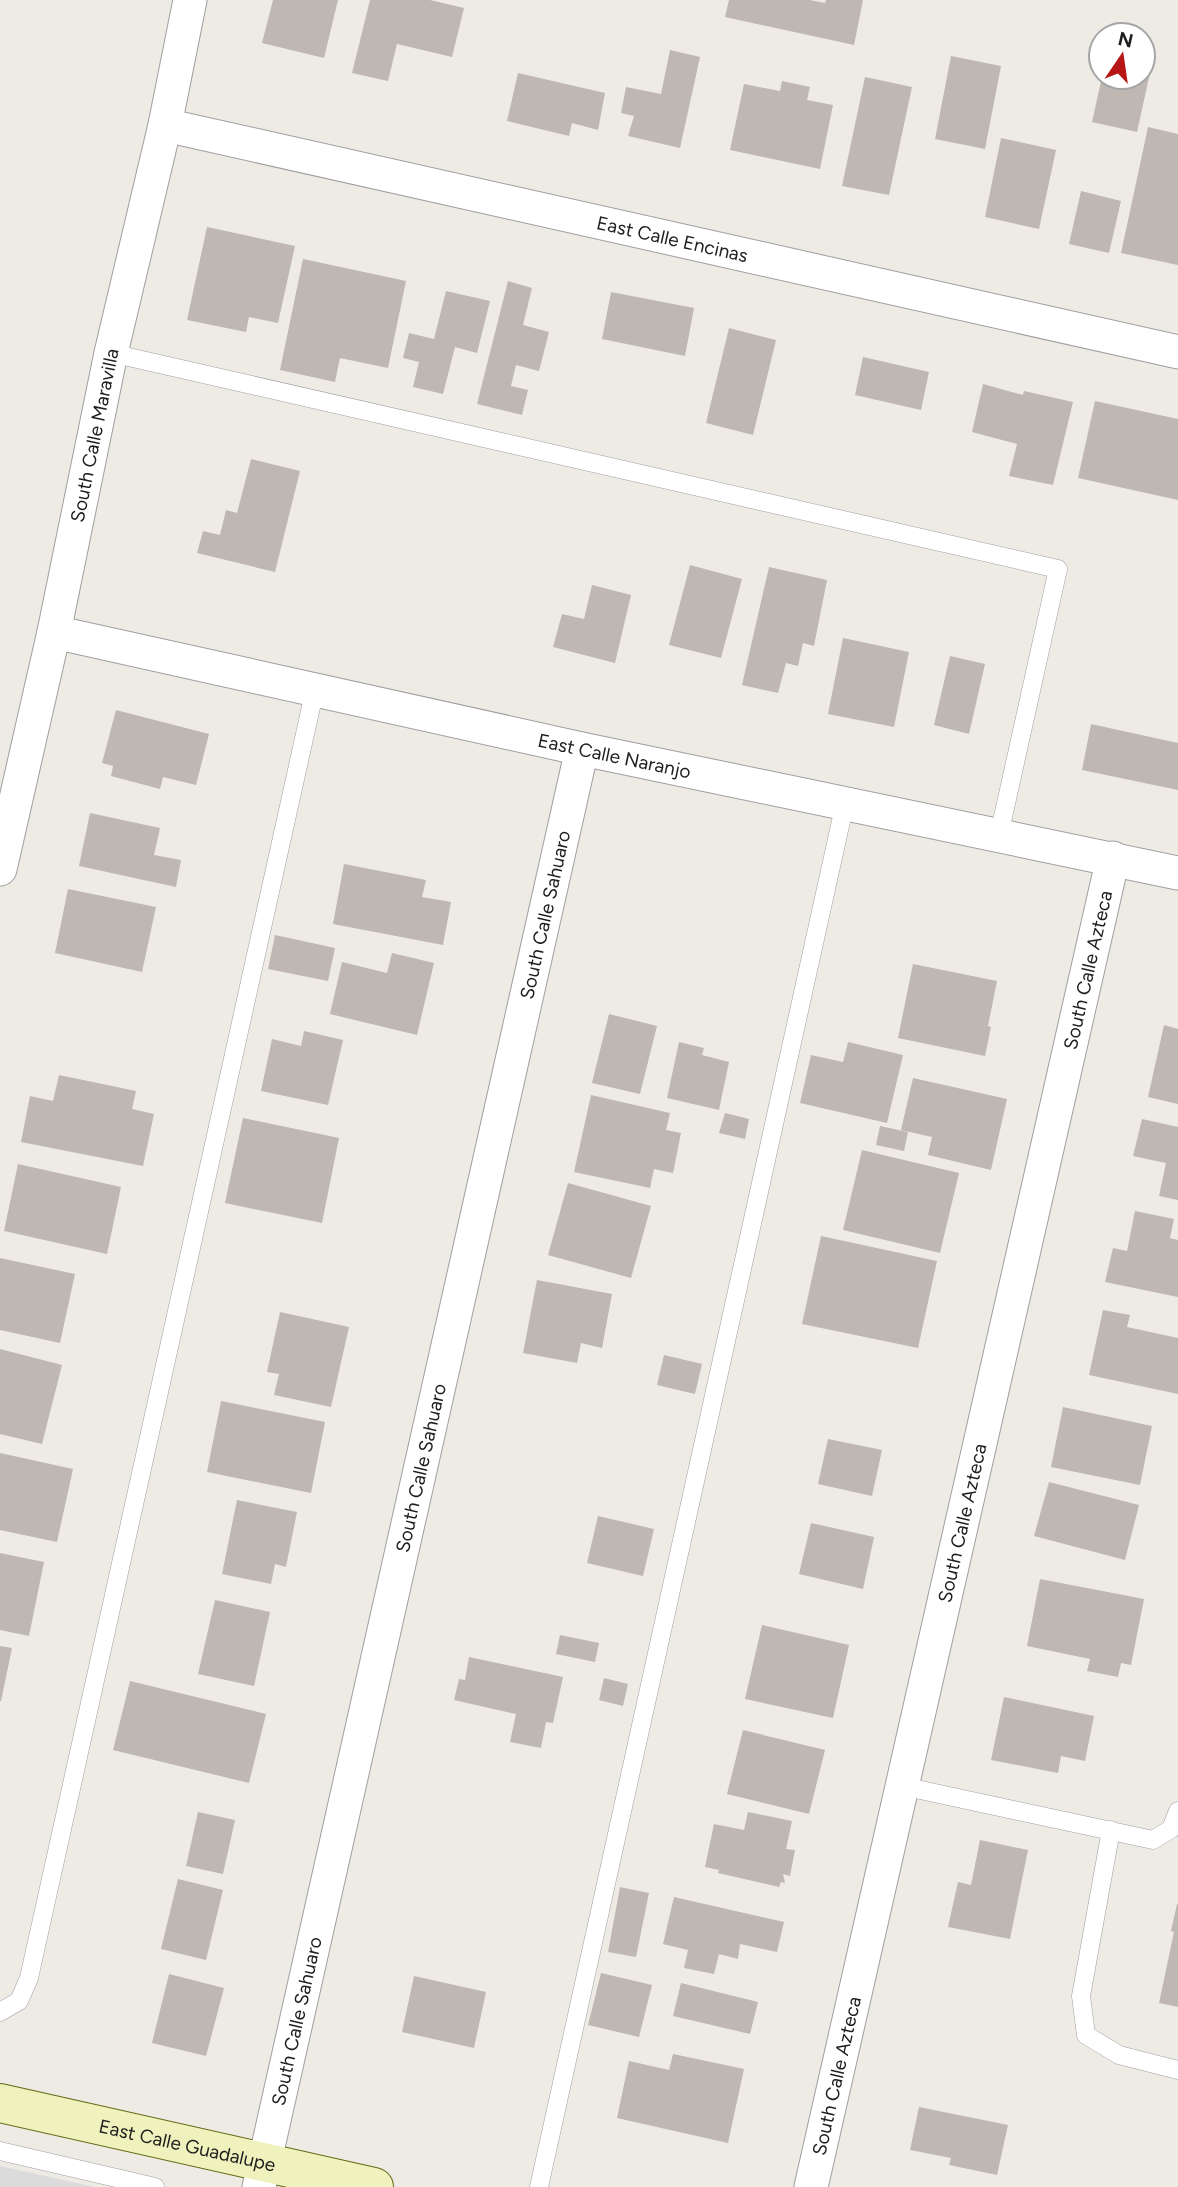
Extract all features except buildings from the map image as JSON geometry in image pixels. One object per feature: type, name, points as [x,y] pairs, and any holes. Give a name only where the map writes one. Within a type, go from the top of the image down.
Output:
[{"type":"main road","name":"East Calle Guadalupe","points":[[0,2104],[261,2175],[374,2187]]},
{"type":"street","name":"South Calle Maravilla","points":[[0,869],[54,632],[111,353],[165,125],[190,0]]},
{"type":"street","name":"East Calle Encinas","points":[[165,125],[1178,352]]},
{"type":"street","name":"East Calle Naranjo","points":[[54,632],[582,749],[1178,873]]},
{"type":"street","name":"South Calle Sahuaro","points":[[261,2175],[582,749]]},
{"type":"street","name":"South Calle Azteca","points":[[811,2187],[1113,858]]},
{"type":"lane","points":[[111,353],[1058,569],[999,835]]},
{"type":"lane","points":[[0,2012],[19,2001],[29,1978],[315,689]]},
{"type":"lane","points":[[539,2187],[845,803]]},
{"type":"lane","points":[[902,1786],[1153,1840],[1171,1829],[1178,1811]]},
{"type":"lane","points":[[1111,1830],[1081,1996],[1086,2035],[1119,2055],[1178,2070]]},
{"type":"lane","points":[[0,2151],[155,2187]]},
{"type":"shaded area","points":[[0,2166],[95,2187],[0,2187]]}]
